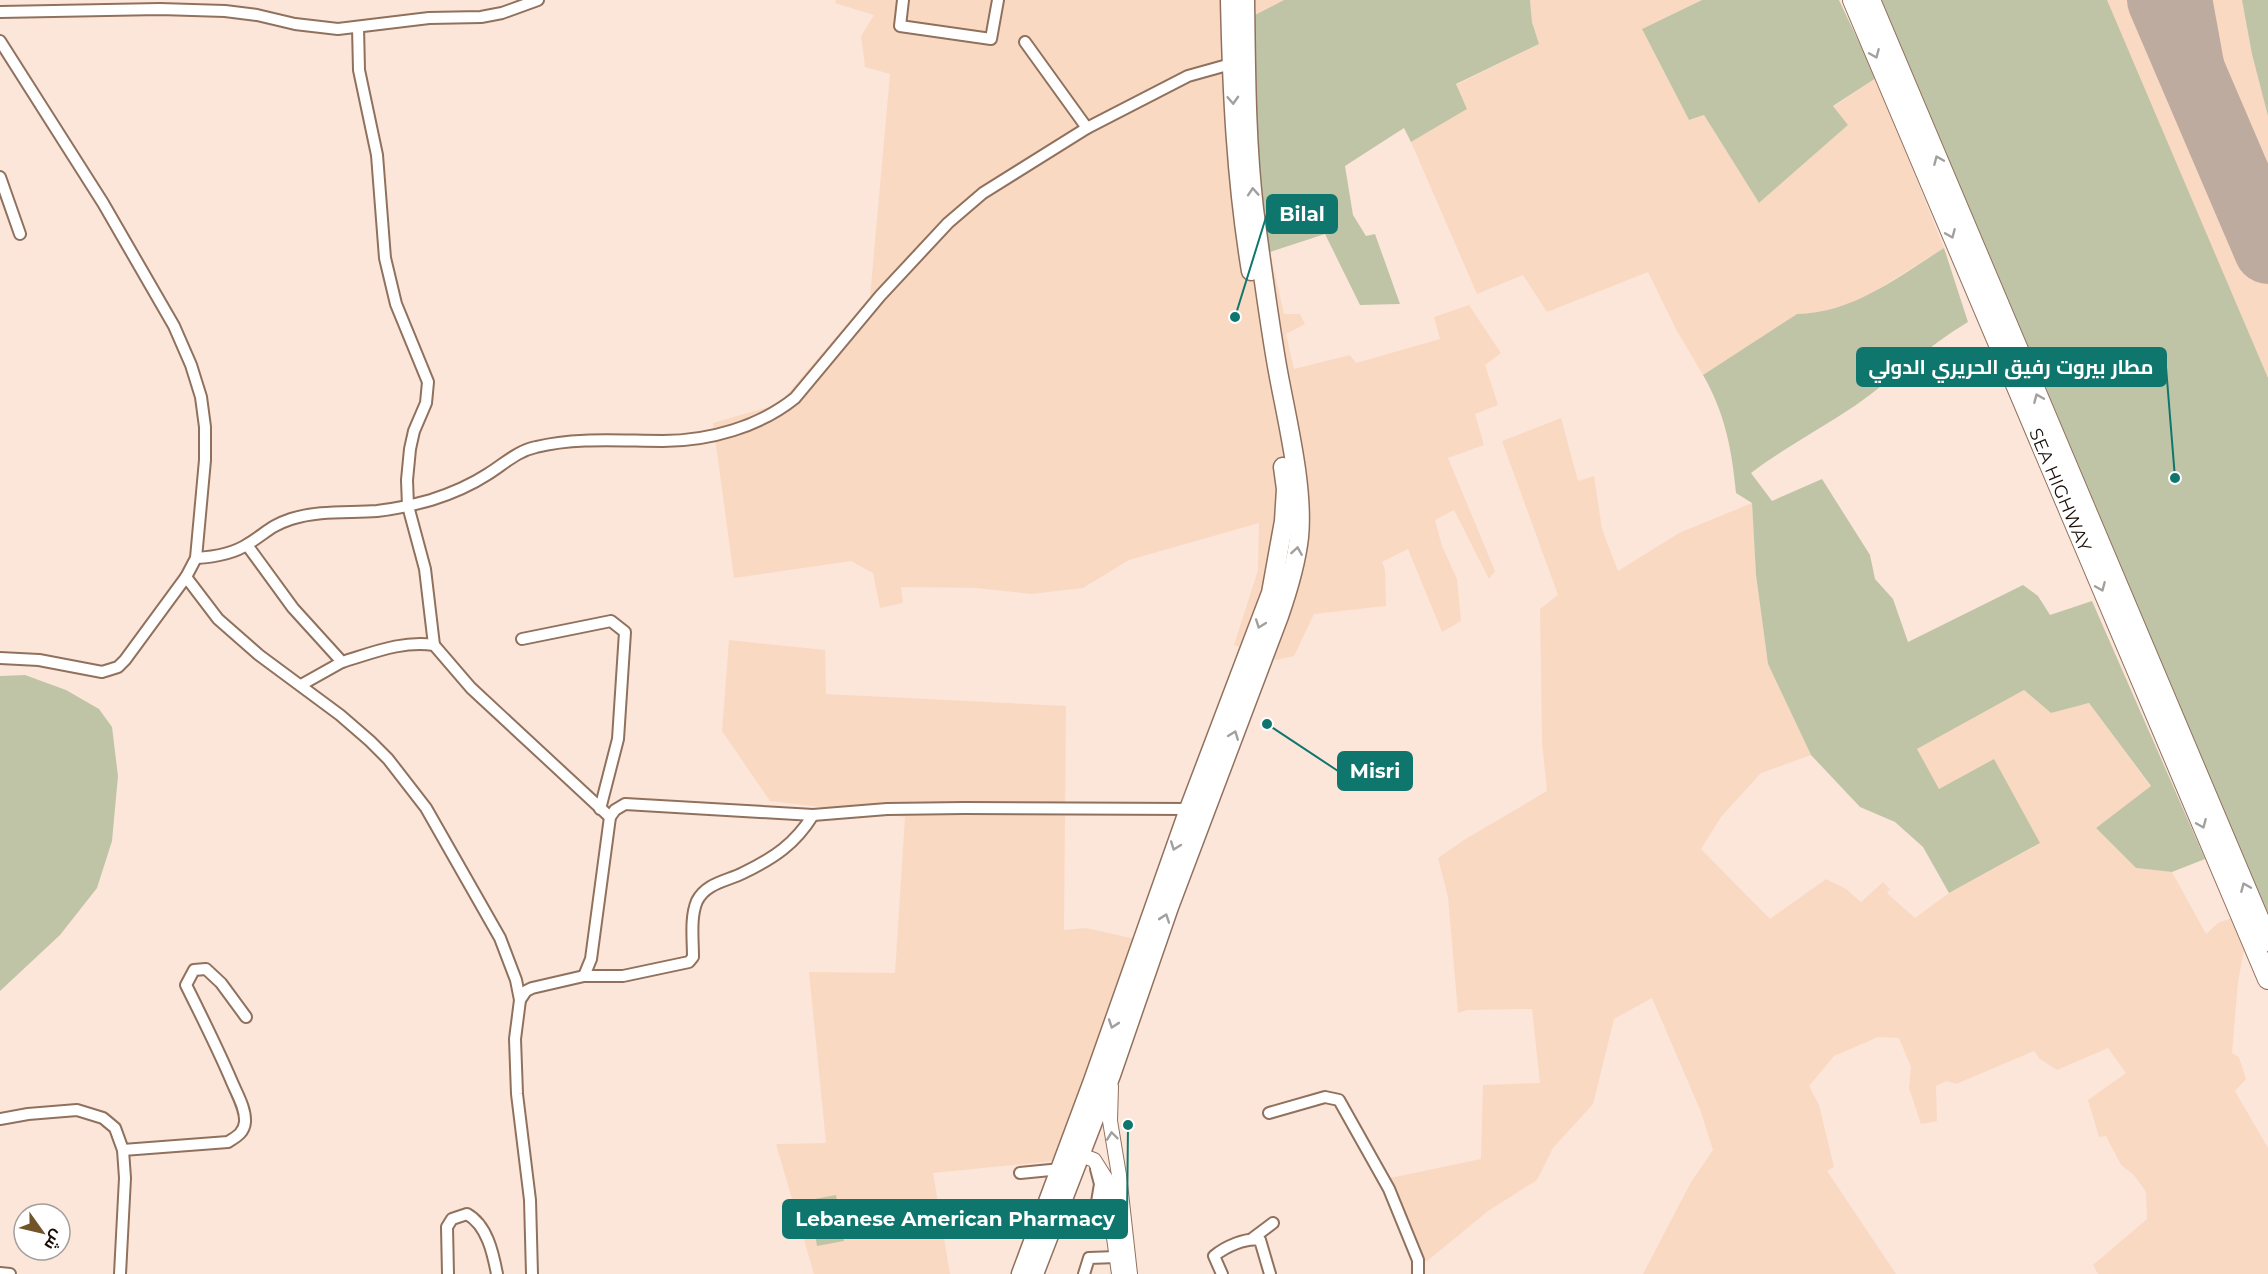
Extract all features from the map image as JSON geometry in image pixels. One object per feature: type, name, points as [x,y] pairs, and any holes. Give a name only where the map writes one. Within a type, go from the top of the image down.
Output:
[{"type":"highway","points":[[1021,1274],[1061,1169],[1189,808],[1271,593],[1279,560],[1285,507],[1284,473],[1240,200],[1230,0]]},
{"type":"highway","points":[[1034,1274],[1088,1157],[1111,1075],[1169,907],[1288,590],[1297,552],[1298,492],[1271,330],[1254,205],[1245,0]]},
{"type":"highway","name":"SEA HIGHWAY","points":[[1853,0],[2268,979]]},
{"type":"highway","name":"SEA HIGHWAY","points":[[1870,0],[2268,941]]},
{"type":"street","points":[[0,12],[159,9],[225,11],[327,28],[358,27],[429,18],[481,17],[502,13],[538,0]]},
{"type":"street","points":[[903,0],[900,26],[991,39],[998,0]]},
{"type":"street","points":[[358,27],[359,70],[377,155],[385,258],[396,304],[428,382],[426,403],[414,431],[410,449],[407,480],[408,506],[425,568],[434,645],[471,688],[610,817]]},
{"type":"street","points":[[0,41],[145,273],[174,326],[191,365],[201,397],[205,427],[205,460],[196,558],[186,577],[125,660],[110,670],[102,672],[39,660],[0,658]]},
{"type":"street","points":[[1025,42],[1087,128]]},
{"type":"street","points":[[196,558],[216,557],[247,545],[273,525],[297,517],[408,506],[460,489],[485,476],[515,455],[534,447],[558,443],[629,439],[665,441],[702,437],[750,424],[783,408],[795,398],[880,296],[948,223],[1003,179],[1087,128],[1188,76],[1232,64]]},
{"type":"street","points":[[0,177],[20,234]]},
{"type":"street","points":[[247,545],[293,608],[342,662]]},
{"type":"street","points":[[186,577],[218,619],[259,655],[301,685],[370,741],[409,785],[431,817],[486,912],[508,956],[520,1000],[515,1038],[517,1094],[530,1200],[532,1274]]},
{"type":"street","points":[[522,639],[611,621],[625,632],[618,739],[600,809]]},
{"type":"street","points":[[301,685],[342,662],[385,649],[418,642],[434,645]]},
{"type":"street","points":[[584,976],[591,959],[610,817],[615,810],[625,804],[813,814],[942,808],[1189,808]]},
{"type":"street","points":[[520,1000],[528,990],[584,976],[623,976],[689,962],[693,957],[694,910],[703,892],[743,873],[787,847],[802,833],[813,814]]},
{"type":"street","points":[[123,1150],[228,1142],[242,1133],[245,1123],[236,1091],[211,1033],[186,985],[194,970],[206,969],[221,983],[246,1017]]},
{"type":"street","points":[[516,980],[537,987]]},
{"type":"street","points":[[1111,1075],[1110,1121],[1119,1175],[1130,1274]]},
{"type":"street","points":[[1269,1113],[1325,1097],[1339,1100],[1389,1189],[1418,1260],[1418,1274]]},
{"type":"street","points":[[0,1119],[77,1110],[103,1118],[114,1128],[123,1150],[124,1218],[120,1274]]},
{"type":"street","points":[[1088,1157],[1100,1184],[1097,1202]]},
{"type":"street","points":[[1088,1157],[1106,1179],[1119,1274]]},
{"type":"street","points":[[1020,1173],[1061,1169]]},
{"type":"street","points":[[448,1274],[447,1227],[452,1219],[467,1214],[476,1219],[483,1231],[493,1252],[497,1274]]},
{"type":"street","points":[[1222,1274],[1214,1256],[1222,1250],[1253,1238],[1273,1223]]},
{"type":"street","points":[[1253,1238],[1260,1240],[1270,1274]]},
{"type":"street","points":[[1084,1274],[1089,1258],[1117,1257]]},
{"type":"street","points":[[0,1273],[10,1274]]},
{"type":"shaded area","points":[[836,0],[1284,0],[1243,21],[1242,256],[1270,252],[1284,314],[1300,314],[1305,324],[1286,334],[1294,369],[1350,355],[1356,363],[1440,339],[1434,317],[1469,305],[1501,353],[1485,365],[1498,405],[1475,414],[1484,445],[1448,458],[1495,571],[1489,579],[1454,510],[1435,520],[1442,546],[1457,579],[1461,621],[1442,632],[1408,549],[1382,562],[1385,570],[1386,606],[1314,614],[1294,656],[1276,660],[1234,645],[1258,570],[1259,523],[1129,560],[1083,588],[1031,594],[976,588],[901,587],[903,603],[880,608],[873,573],[851,561],[734,578],[713,423],[779,404],[870,297],[890,74],[865,67],[861,36],[874,15],[835,3]]},
{"type":"shaded area","points":[[1530,0],[1702,0],[1642,29],[1689,120],[1704,115],[1759,203],[1848,125],[1833,107],[1876,78],[1944,248],[1859,301],[1814,314],[1797,314],[1703,375],[1677,331],[1648,272],[1547,312],[1523,275],[1477,294],[1411,142],[1467,109],[1456,85],[1539,44],[1532,22]]},
{"type":"shaded area","points":[[1881,0],[2268,0],[2268,874]]},
{"type":"shaded area","points":[[1561,418],[1578,481],[1594,476],[1602,529],[1618,571],[1679,533],[1752,503],[1756,575],[1768,664],[1811,755],[1761,773],[1721,817],[1701,849],[1770,919],[1826,879],[1846,889],[1861,902],[1883,882],[1890,889],[1887,893],[1915,918],[1949,893],[2039,844],[1938,790],[1917,749],[2024,690],[2051,713],[2089,703],[2151,787],[2096,828],[2136,868],[2172,872],[2206,934],[2218,923],[2232,918],[2244,950],[2238,982],[2232,1053],[2239,1057],[2246,1079],[2235,1091],[2268,1148],[2268,1274],[2098,1274],[2093,1265],[2147,1219],[2146,1192],[2134,1175],[2121,1165],[2106,1136],[2099,1137],[2088,1100],[2126,1073],[2108,1048],[2057,1070],[2040,1059],[2034,1051],[1956,1084],[1947,1081],[1936,1086],[1937,1121],[1921,1124],[1909,1088],[1911,1067],[1899,1038],[1878,1037],[1834,1056],[1809,1086],[1819,1105],[1834,1167],[1827,1171],[1896,1274],[1643,1274],[1691,1182],[1713,1150],[1701,1112],[1652,998],[1614,1019],[1593,1104],[1553,1148],[1537,1180],[1488,1211],[1426,1262],[1390,1178],[1481,1159],[1483,1085],[1540,1083],[1532,1009],[1467,1010],[1458,1013],[1448,897],[1438,858],[1547,791],[1542,742],[1540,609],[1558,595],[1502,441]]},
{"type":"shaded area","points":[[729,640],[825,650],[826,694],[1066,706],[1064,930],[1086,928],[1135,939],[1081,1092],[1052,1161],[933,1173],[950,1274],[814,1274],[776,1144],[826,1143],[809,972],[895,973],[905,817],[770,801],[722,731]]},
{"type":"green space","points":[[1284,0],[1530,0],[1532,22],[1539,44],[1456,84],[1467,109],[1411,142],[1404,128],[1345,166],[1353,215],[1366,236],[1375,234],[1400,304],[1360,305],[1325,234],[1270,252],[1242,256],[1243,21]]},
{"type":"green space","points":[[1702,0],[1839,0],[1876,78],[1833,106],[1848,125],[1759,203],[1704,115],[1689,120],[1642,29]]},
{"type":"green space","points":[[1869,0],[2107,0],[2268,378],[2268,941]]},
{"type":"green space","points":[[2242,0],[2268,0],[2268,116],[2252,54]]},
{"type":"green space","points":[[1944,248],[1968,322],[1939,341],[1856,405],[1751,473],[1772,501],[1822,479],[1870,555],[1875,579],[1893,599],[1908,642],[2023,585],[2038,596],[2050,615],[2092,601],[2205,859],[2172,872],[2136,868],[2096,828],[2151,786],[2089,703],[2051,713],[2024,690],[1917,749],[1939,789],[1994,759],[2040,843],[1949,893],[1923,847],[1895,822],[1860,807],[1811,755],[1768,664],[1756,575],[1752,503],[1736,493],[1726,432],[1717,403],[1703,375],[1797,314],[1837,307],[1874,292]]},
{"type":"green space","points":[[25,675],[66,690],[99,709],[112,727],[118,776],[112,841],[97,888],[60,935],[0,991],[0,676]]},
{"type":"green space","points":[[836,1195],[844,1241],[817,1246],[809,1200]]},
{"type":"taxiway","points":[[2199,0],[2218,104],[2252,198],[2262,236]]},
{"type":"runway","points":[[2161,0],[2268,250]]},
{"type":"place","name":"Bilal","points":[[1235,317]]},
{"type":"place","name":"مطار بيروت رفيق الحريري الدولي","points":[[2175,478]]},
{"type":"place","name":"Misri","points":[[1267,724]]},
{"type":"place","name":"Lebanese American Pharmacy","points":[[1128,1125]]}]
